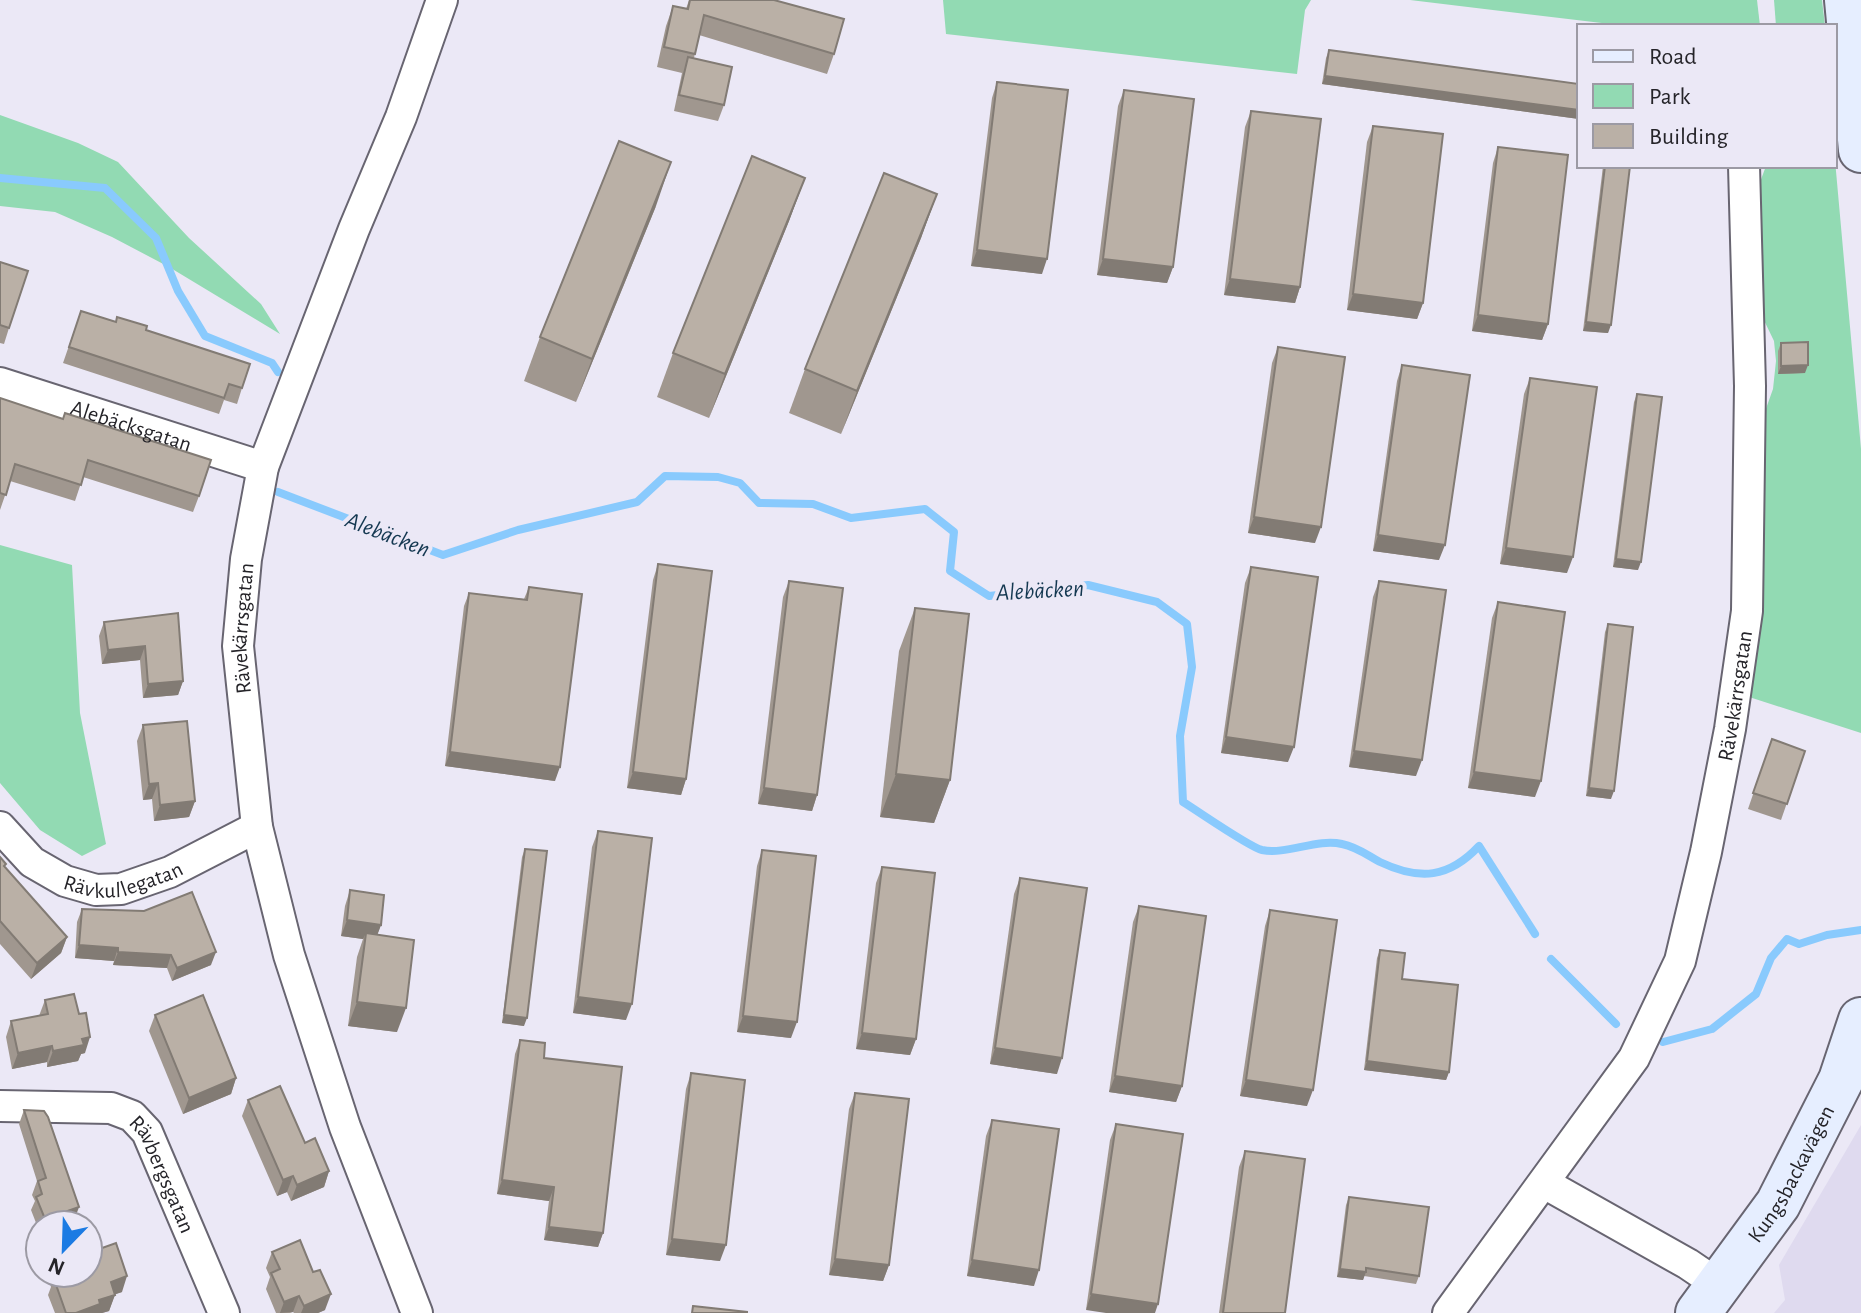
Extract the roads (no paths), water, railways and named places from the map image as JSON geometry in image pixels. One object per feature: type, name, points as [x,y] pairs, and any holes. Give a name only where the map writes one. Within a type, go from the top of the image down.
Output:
[{"type":"street","name":"Rävekärrsgatan","points":[[417,1313],[345,1127],[289,955],[257,827],[238,646],[246,559],[263,467],[354,229],[401,117],[442,0]]},
{"type":"street","points":[[1847,0],[1861,150]]},
{"type":"street","name":"Rävekärrsgatan","points":[[1448,1313],[1634,1058],[1680,961],[1706,852],[1730,729],[1747,611],[1750,386],[1744,168]]},
{"type":"street","name":"Alebäcksgatan","points":[[0,383],[263,467]]},
{"type":"street","name":"Rävkullegatan","points":[[0,827],[32,862],[65,881],[96,890],[121,889],[170,872],[257,827]]},
{"type":"street","name":"Kungsbackavägen","points":[[1708,1299],[1778,1204],[1841,1080],[1861,1020]]},
{"type":"street","name":"Rävbergsgatan","points":[[0,1106],[111,1108],[132,1116],[147,1132],[224,1313]]},
{"type":"street","points":[[1544,1183],[1688,1264],[1708,1299]]},
{"type":"waterway","name":"Alebäcken","points":[[0,178],[105,188],[156,238],[178,291],[205,336],[272,363],[278,372]]},
{"type":"waterway","name":"Alebäcken","points":[[278,492],[443,555],[518,530],[637,502],[665,476],[718,477],[740,483],[759,503],[813,504],[851,518],[925,509],[954,532],[950,571],[989,596],[1088,585],[1157,602],[1187,624],[1192,667],[1180,736],[1183,802],[1262,850],[1322,843],[1342,844],[1395,868],[1421,874],[1456,865],[1479,846],[1535,934]]},
{"type":"waterway","name":"Alebäcken","points":[[1663,1042],[1712,1029],[1756,994],[1771,958],[1787,939],[1799,944],[1827,935],[1861,930]]},
{"type":"waterway","name":"Alebäcken","points":[[1551,959],[1616,1024]]}]
